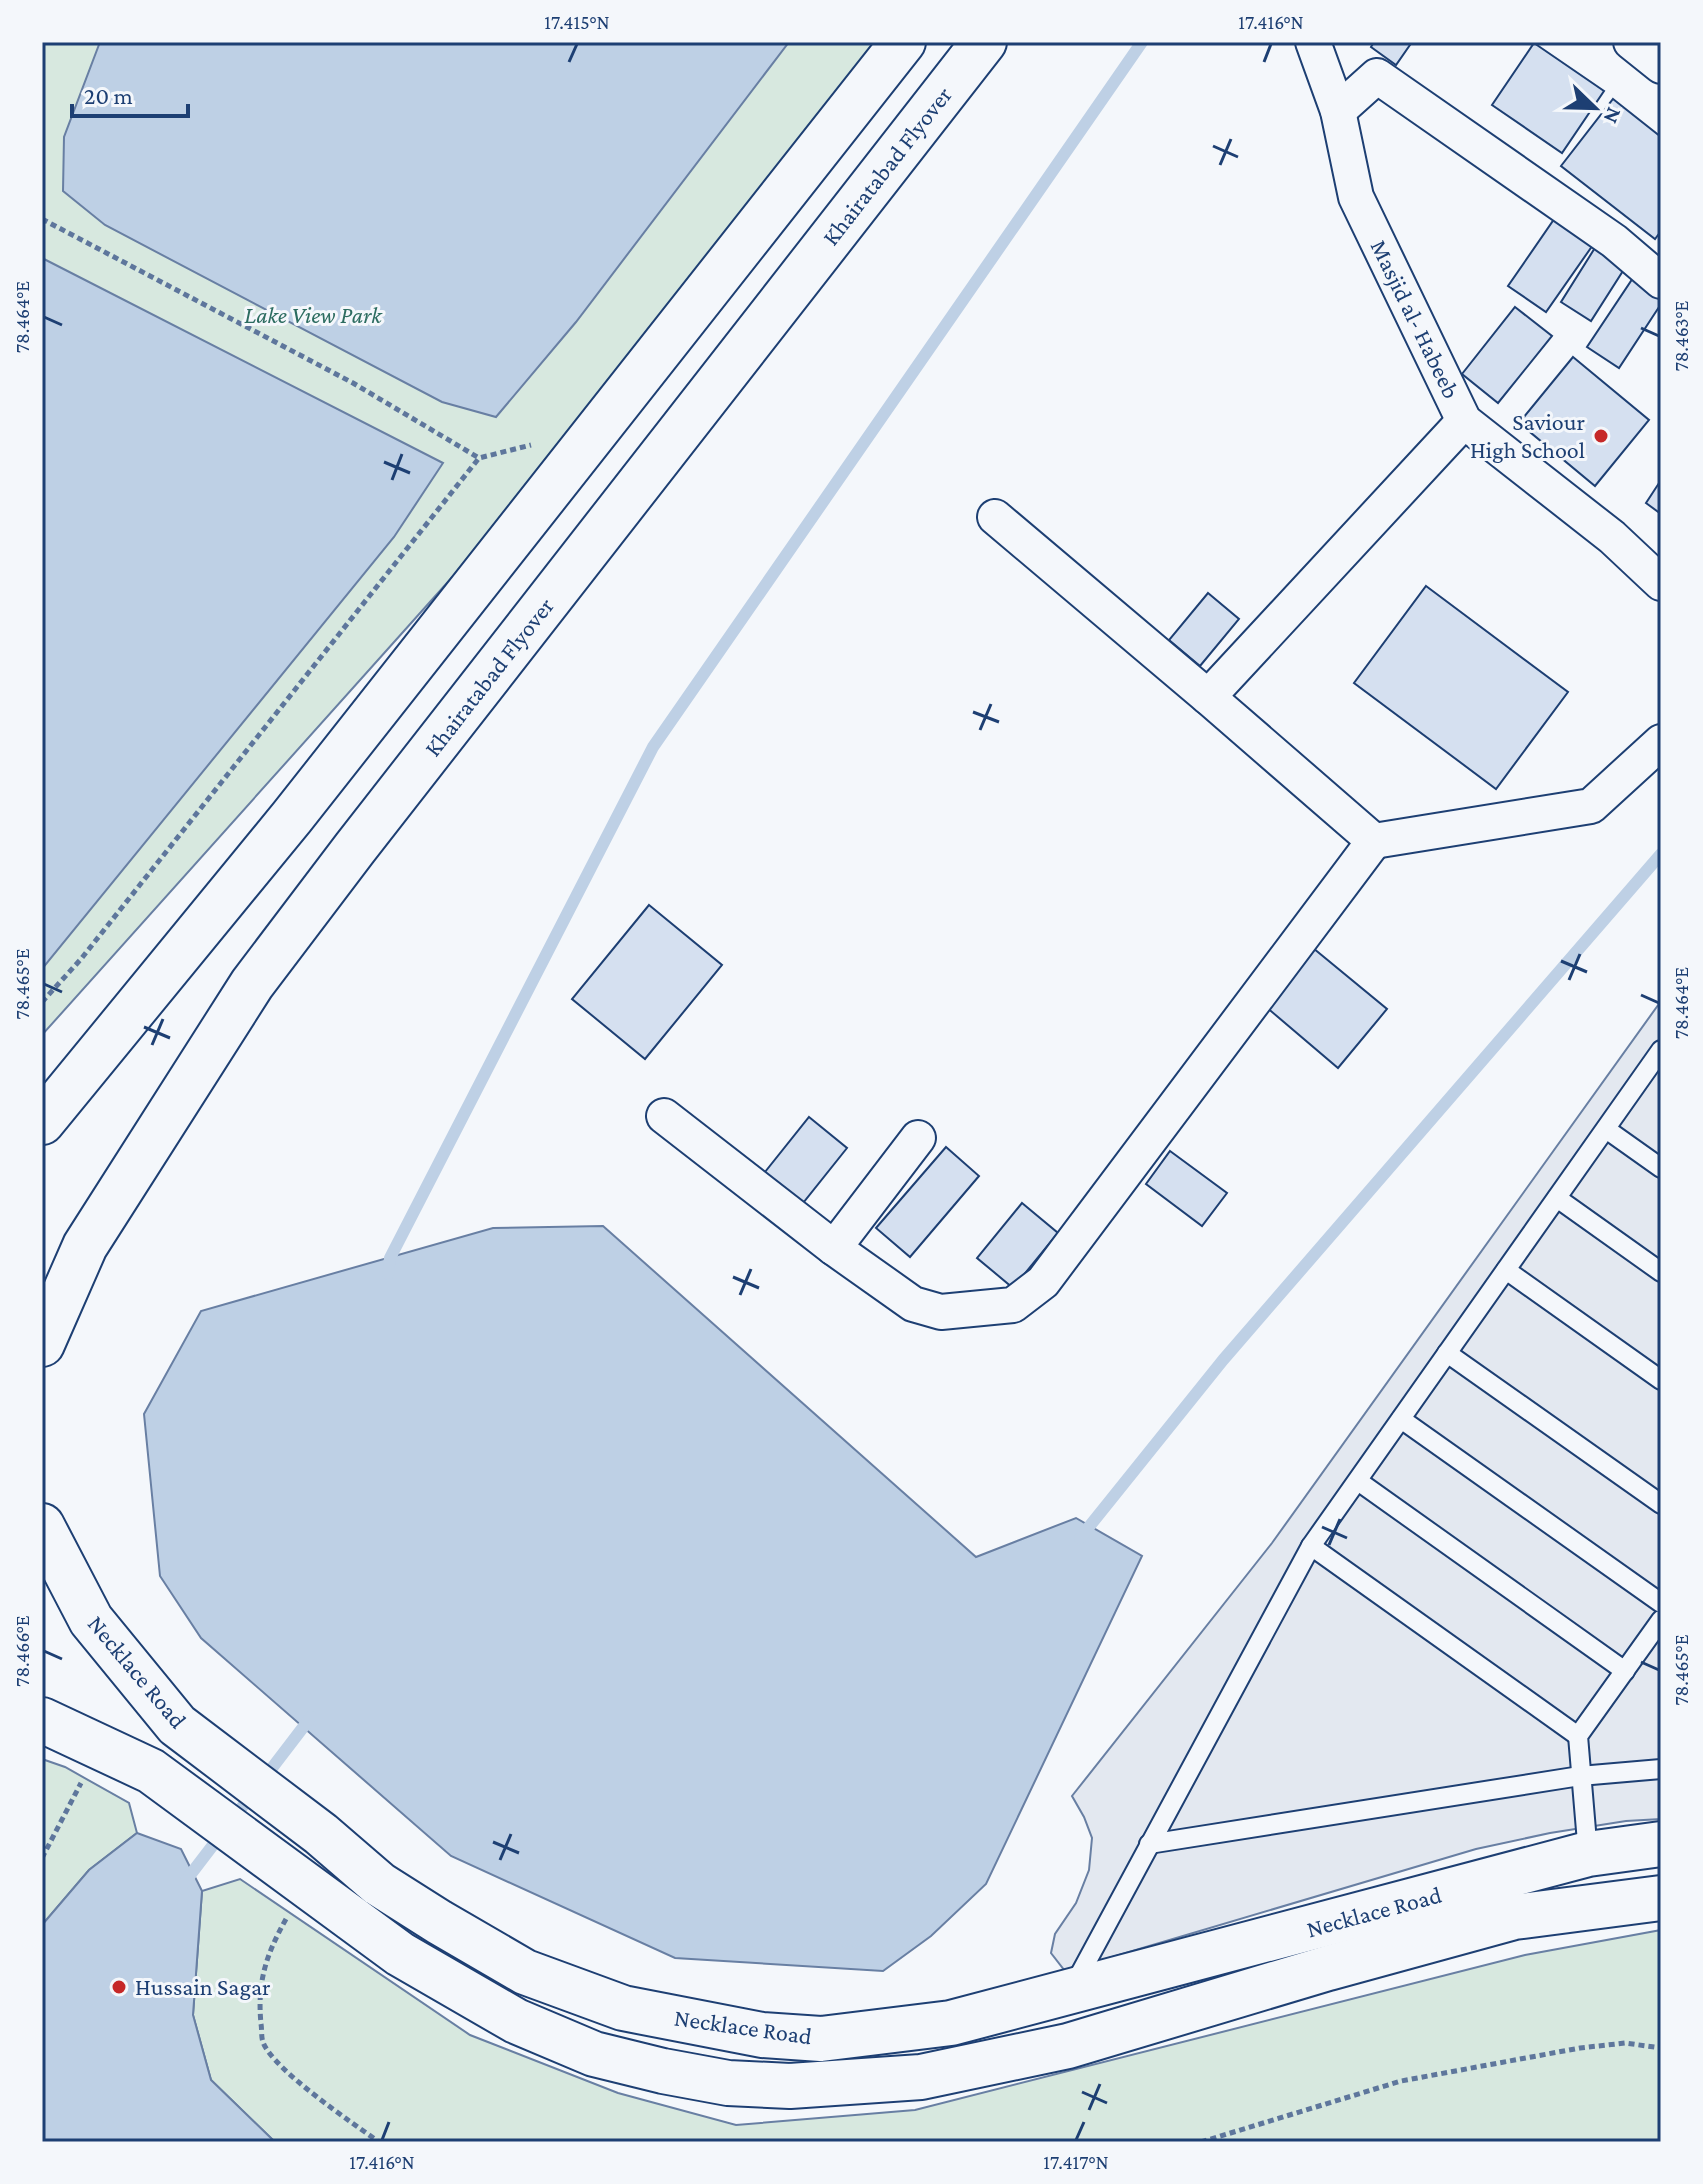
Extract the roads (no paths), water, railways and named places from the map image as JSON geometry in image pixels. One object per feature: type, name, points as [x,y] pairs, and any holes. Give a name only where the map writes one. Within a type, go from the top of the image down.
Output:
[{"type":"main road","points":[[42,1122],[292,817],[903,42]]},
{"type":"main road","name":"Khairatabad Flyover","points":[[42,1344],[93,1233],[252,984],[984,42]]},
{"type":"main road","name":"Necklace Road","points":[[42,1526],[91,1620],[177,1725],[321,1834],[379,1884],[525,1972],[623,2008],[762,2035],[821,2039],[951,2023],[1588,1854],[1661,1844]]},
{"type":"main road","name":"Necklace Road","points":[[42,1720],[151,1771],[400,1954],[516,2021],[594,2054],[728,2083],[790,2086],[921,2077],[1068,2046],[1328,1968],[1514,1917],[1661,1898]]},
{"type":"street","name":"Masjid al- Habeeb","points":[[1313,42],[1338,111],[1356,197],[1464,421],[1612,537],[1661,583]]},
{"type":"street","points":[[1631,42],[1661,66]]},
{"type":"street","points":[[1338,111],[1377,76],[1614,241],[1661,281]]},
{"type":"street","points":[[1208,697],[1464,421]]},
{"type":"street","points":[[995,517],[1374,841]]},
{"type":"street","points":[[664,1116],[834,1248],[913,1304],[941,1312],[1013,1305],[1043,1282],[1374,841],[1591,806],[1661,742]]},
{"type":"street","points":[[834,1248],[918,1138]]},
{"type":"lane","points":[[1069,1994],[1311,1546],[1661,1050]]},
{"type":"lane","points":[[1606,1129],[1661,1168]]},
{"type":"lane","points":[[1557,1198],[1661,1272]]},
{"type":"lane","points":[[1506,1270],[1661,1380]]},
{"type":"lane","points":[[1447,1353],[1661,1504]]},
{"type":"lane","points":[[1401,1419],[1661,1603]]},
{"type":"lane","points":[[1358,1481],[1625,1671]]},
{"type":"lane","points":[[1311,1546],[1578,1736]]},
{"type":"lane","points":[[1588,1854],[1578,1736],[1661,1620]]},
{"type":"lane","points":[[1149,1844],[1580,1776],[1661,1769]]},
{"type":"water","points":[[100,42],[789,42],[576,322],[496,417],[442,402],[105,225],[63,191],[64,137]]},
{"type":"water","points":[[42,258],[443,463],[394,537],[42,969]]},
{"type":"water","points":[[603,1226],[976,1557],[1076,1518],[1142,1556],[986,1884],[931,1936],[883,1971],[675,1958],[451,1856],[201,1638],[160,1576],[144,1414],[201,1311],[493,1228]]},
{"type":"water","name":"Hussain Sagar","points":[[137,1833],[181,1849],[202,1891],[193,2015],[211,2080],[275,2142],[42,2142],[42,1925],[89,1870]]},
{"type":"waterway","points":[[388,1274],[390,1258],[653,747],[1142,42]]},
{"type":"waterway","points":[[1080,1538],[1223,1360],[1661,854]]},
{"type":"waterway","points":[[184,1883],[311,1717]]},
{"type":"place","name":"Saviour High School","points":[[1601,436]]},
{"type":"place","name":"Hussain Sagar","points":[[119,1987]]},
{"type":"park label","name":"Lake View Park","points":[[313,315]]}]
